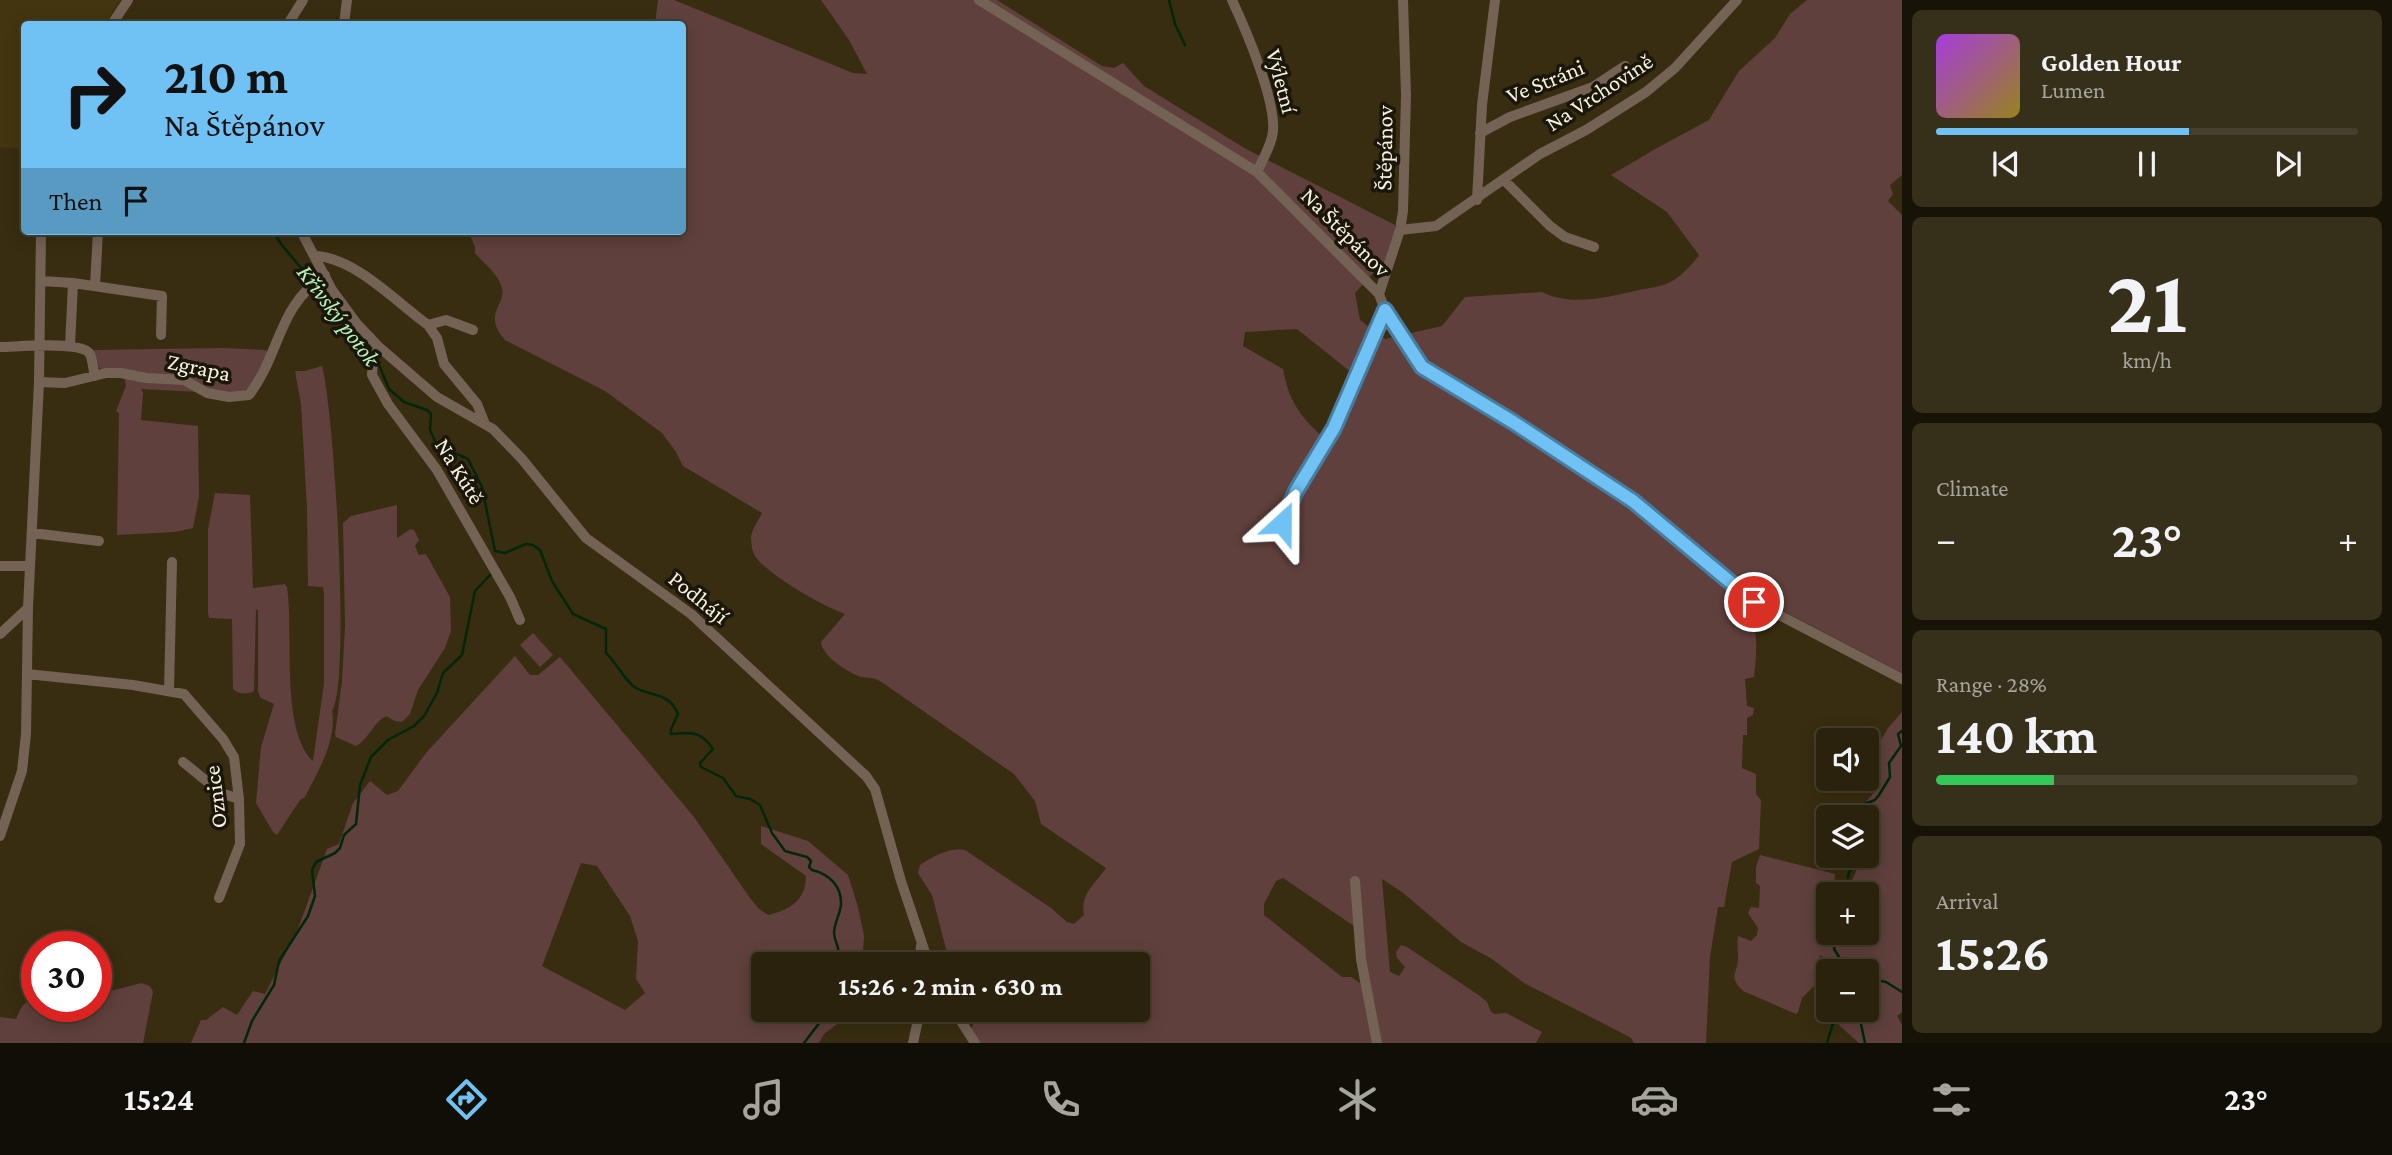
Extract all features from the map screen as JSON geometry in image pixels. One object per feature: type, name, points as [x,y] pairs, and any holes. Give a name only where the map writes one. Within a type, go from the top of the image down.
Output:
[{"type":"street","points":[[114,21],[128,0]]},
{"type":"street","points":[[290,21],[303,0]]},
{"type":"street","points":[[344,21],[346,0]]},
{"type":"street","name":"Na Štěpánov","points":[[979,0],[1257,173],[1379,294],[1385,310],[1422,367],[1524,429],[1633,501],[1754,602],[1902,679]]},
{"type":"street","name":"Výletní","points":[[1232,0],[1247,31],[1273,118],[1273,136],[1257,173]]},
{"type":"street","name":"Štěpánov","points":[[1379,294],[1400,230],[1403,211],[1406,95],[1403,0]]},
{"type":"street","name":"Ve Stráni","points":[[1476,200],[1480,134],[1495,0]]},
{"type":"street","name":"Na Vrchovině","points":[[1400,230],[1436,226],[1540,154],[1586,130],[1661,81],[1737,0]]},
{"type":"street","name":"Ve Stráni","points":[[1480,134],[1510,117],[1593,86],[1625,66]]},
{"type":"street","points":[[1504,180],[1550,226],[1565,237],[1594,247]]},
{"type":"street","points":[[0,836],[22,771],[26,734],[28,608],[39,382],[41,235]]},
{"type":"street","points":[[95,286],[98,235]]},
{"type":"street","name":"Podhájí","points":[[303,235],[316,256],[318,280],[332,290],[376,351],[437,397],[486,425],[522,459],[586,538],[691,614],[866,776],[875,789],[924,952]]},
{"type":"street","points":[[316,256],[336,259],[364,274],[428,325],[437,338],[444,364],[477,404],[486,425]]},
{"type":"street","name":"Zgrapa","points":[[39,382],[65,383],[121,373],[146,378],[184,380],[207,393],[229,397],[248,395],[265,370],[282,325],[302,293],[318,280]]},
{"type":"street","points":[[41,281],[158,294],[163,298],[161,335]]},
{"type":"street","points":[[70,346],[73,283]]},
{"type":"street","points":[[1282,523],[1296,491],[1334,428],[1385,310]]},
{"type":"street","points":[[428,325],[446,320],[473,330]]},
{"type":"street","points":[[0,347],[82,348],[90,355],[95,376]]},
{"type":"street","name":"Na Kútě","points":[[376,351],[372,375],[387,404],[438,470],[510,597],[520,620]]},
{"type":"street","points":[[32,533],[99,541]]},
{"type":"street","points":[[169,691],[172,562]]},
{"type":"street","points":[[0,566],[30,566]]},
{"type":"street","points":[[0,634],[28,608]]},
{"type":"street","name":"Oznice","points":[[27,674],[133,685],[184,695],[223,739],[234,757],[240,844],[219,898]]},
{"type":"street","points":[[183,762],[221,793],[239,799]]},
{"type":"street","points":[[1355,881],[1361,959],[1377,1043]]},
{"type":"street","points":[[920,952],[921,943]]},
{"type":"street","points":[[913,1043],[917,1022]]},
{"type":"street","points":[[962,1022],[975,1043]]},
{"type":"shaded area","points":[[0,0],[120,0],[107,21],[21,21],[21,149],[0,147]]},
{"type":"shaded area","points":[[658,0],[674,0],[853,73],[867,74],[849,40],[821,0],[997,0],[1102,66],[1114,68],[1123,63],[1144,86],[1246,149],[1395,225],[1395,257],[1375,271],[1355,293],[1360,320],[1385,339],[1442,326],[1465,297],[1542,292],[1565,299],[1590,299],[1660,286],[1676,279],[1699,255],[1667,212],[1611,175],[1709,120],[1739,71],[1775,38],[1790,14],[1807,0],[1902,0],[1902,175],[1890,185],[1893,194],[1888,201],[1902,215],[1902,673],[1764,601],[1751,617],[1756,638],[1755,670],[1754,677],[1745,679],[1747,706],[1754,708],[1753,715],[1747,718],[1747,735],[1743,735],[1742,768],[1756,774],[1756,794],[1761,800],[1759,849],[1732,862],[1724,907],[1718,907],[1710,957],[1706,1043],[1634,1043],[1631,1038],[1524,983],[1492,959],[1461,942],[1402,892],[1382,879],[1390,972],[1399,976],[1405,967],[1397,958],[1396,952],[1401,945],[1407,947],[1480,996],[1487,1002],[1491,1012],[1506,1013],[1542,1032],[1536,1043],[979,1043],[971,1029],[974,1022],[1150,1022],[1150,952],[947,952],[932,895],[918,873],[920,865],[948,851],[965,850],[1051,908],[1067,922],[1074,924],[1084,915],[1086,895],[1106,868],[1041,824],[1035,801],[1014,774],[880,681],[858,676],[830,657],[821,642],[845,614],[795,588],[759,562],[753,552],[751,538],[762,513],[683,466],[662,433],[605,391],[505,340],[495,323],[502,288],[494,273],[475,253],[470,235],[686,235],[686,21],[655,21]],"holes":[[[1297,329],[1362,381],[1359,382],[1332,444],[1313,428],[1299,411],[1289,392],[1283,369],[1243,346],[1245,332]],[[1283,878],[1354,926],[1360,983],[1351,977],[1342,977],[1264,915],[1264,904],[1276,881]]]},
{"type":"shaded area","points":[[224,348],[268,352],[253,385],[239,394],[141,389],[141,420],[198,426],[199,497],[193,528],[175,532],[117,535],[119,413],[116,411],[126,386],[123,370],[99,368],[94,350]]},
{"type":"shaded area","points":[[322,366],[327,392],[339,544],[338,690],[332,711],[332,733],[325,756],[305,797],[300,800],[277,835],[256,803],[261,747],[274,704],[261,698],[258,692],[258,611],[256,609],[254,691],[240,693],[233,689],[232,619],[209,618],[208,613],[208,530],[215,493],[250,495],[253,588],[285,584],[287,587],[292,704],[303,747],[313,761],[324,683],[324,595],[323,587],[308,586],[301,404],[295,371]]},
{"type":"shaded area","points":[[397,505],[397,538],[411,529],[414,530],[419,540],[415,546],[419,555],[426,554],[450,597],[451,631],[445,648],[418,690],[410,714],[402,722],[386,716],[356,746],[336,737],[335,734],[345,626],[343,523],[351,516]]},
{"type":"shaded area","points":[[533,633],[553,655],[540,667],[520,645]]},
{"type":"shaded area","points":[[515,656],[530,675],[538,675],[560,657],[694,817],[759,909],[768,915],[790,907],[800,898],[806,876],[761,844],[761,826],[808,841],[848,875],[864,936],[863,952],[751,952],[751,1022],[840,1022],[824,1034],[819,1043],[191,1043],[201,1020],[206,1020],[223,1007],[237,1015],[253,991],[265,994],[298,929],[327,849],[339,844],[353,803],[370,781],[387,795],[398,791],[426,753]],"holes":[[[581,863],[597,866],[630,916],[638,941],[636,979],[645,993],[625,1010],[542,966]]]},
{"type":"shaded area","points":[[1902,712],[1902,1012],[1897,1016],[1902,1025],[1902,1043],[1859,1043],[1839,1025],[1840,1022],[1879,1022],[1879,959],[1826,959],[1820,955],[1820,959],[1816,959],[1816,984],[1802,998],[1796,1014],[1743,991],[1734,975],[1738,959],[1738,936],[1751,941],[1757,935],[1758,928],[1748,913],[1751,907],[1759,908],[1760,886],[1756,883],[1756,867],[1760,855],[1835,874],[1834,882],[1816,882],[1816,945],[1879,945],[1879,882],[1848,882],[1852,880],[1858,868],[1879,868],[1879,805],[1863,805],[1875,791],[1879,791],[1879,743]]},
{"type":"shaded area","points":[[141,983],[150,986],[153,992],[143,1043],[0,1043],[0,1017],[16,1019],[21,1010],[21,1022],[112,1022],[112,991]]},
{"type":"waterway","points":[[1169,0],[1175,24],[1185,45]]},
{"type":"waterway","name":"Křivský potok","points":[[275,235],[311,280]]},
{"type":"waterway","name":"Křivský potok","points":[[316,285],[373,351]]},
{"type":"waterway","name":"Křivský potok","points":[[377,360],[389,389],[404,402],[431,414],[430,430],[437,445],[468,459],[482,487],[495,551],[505,553],[526,544],[540,550],[552,581],[573,614],[606,629],[606,653],[629,682],[642,691],[665,698],[674,707],[678,714],[671,734],[690,733],[704,738],[713,749],[700,763],[701,767],[723,778],[736,796],[750,799],[760,805],[772,833],[785,851],[807,857],[811,861],[809,867],[824,874],[837,887],[841,898],[834,933],[838,952]]},
{"type":"waterway","points":[[244,1043],[252,1021],[274,985],[279,961],[308,916],[315,896],[312,870],[316,862],[335,853],[340,848],[344,835],[356,824],[360,785],[371,757],[388,740],[414,726],[424,716],[437,693],[443,673],[462,655],[475,591],[491,574]]},
{"type":"waterway","points":[[1862,805],[1875,800],[1890,777],[1889,763],[1901,746],[1898,734],[1902,731]]},
{"type":"waterway","points":[[1848,878],[1852,868]]},
{"type":"waterway","points":[[1835,945],[1834,949],[1840,959]]},
{"type":"waterway","points":[[1879,981],[1902,992]]},
{"type":"waterway","name":"Křivský potok","points":[[804,1043],[820,1022]]},
{"type":"waterway","points":[[1827,1043],[1833,1022]]},
{"type":"waterway","points":[[1861,1022],[1865,1043]]},
{"type":"route","points":[[1282,523],[1296,491],[1334,428],[1385,310],[1422,367],[1513,422],[1633,501],[1754,602]]}]
